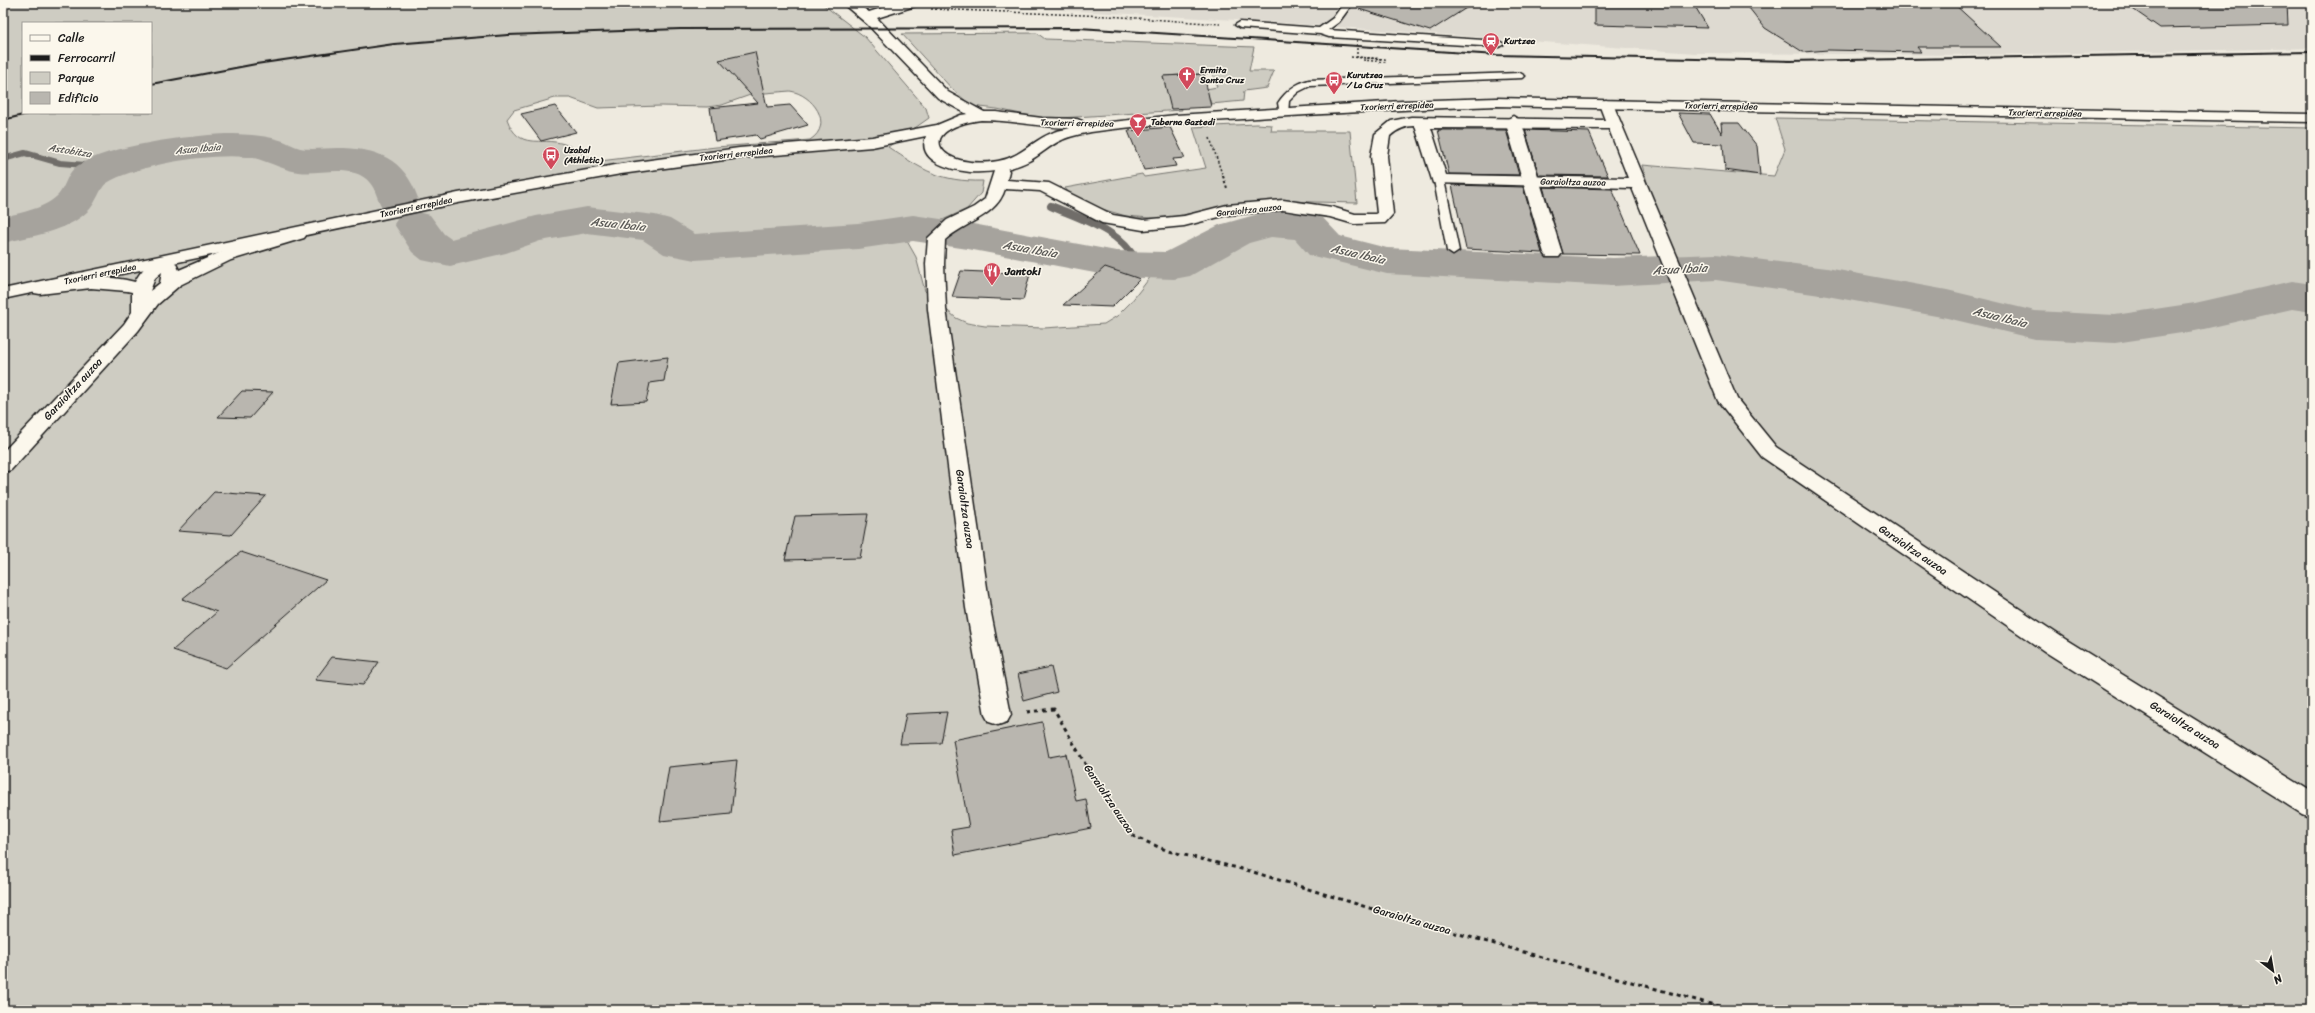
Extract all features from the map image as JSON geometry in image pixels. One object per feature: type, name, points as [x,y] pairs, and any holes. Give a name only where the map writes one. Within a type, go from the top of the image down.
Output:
[{"type":"street","points":[[848,3],[867,17],[943,95],[981,116]]},
{"type":"street","points":[[867,17],[910,3]]},
{"type":"street","points":[[933,151],[931,143],[934,135],[948,125],[953,115],[943,95]]},
{"type":"street","name":"Txorierri errepidea","points":[[834,144],[868,144],[933,151],[940,159],[954,164],[971,167],[1001,166],[1023,158],[1057,136],[1090,128],[1284,112],[1402,105],[1496,102],[2312,118]]},
{"type":"street","name":"Garaioltza auzoa","points":[[1606,104],[1640,183],[1668,257],[1728,402],[1769,452],[2056,646],[2312,806]]},
{"type":"street","name":"Txorierri errepidea","points":[[8,293],[464,197],[621,169],[739,153],[901,138],[981,116],[996,116],[1023,122],[1130,124]]},
{"type":"street","name":"Garaioltza auzoa","points":[[998,715],[978,608],[938,309],[935,264],[937,238],[953,224],[982,211],[992,201],[1000,184],[1043,186],[1108,218],[1143,225],[1184,221],[1227,210],[1283,205],[1332,212],[1354,219],[1379,219],[1385,214],[1379,156],[1383,134],[1397,123],[1410,120],[1422,123]]},
{"type":"street","name":"Txorierri errepidea","points":[[1023,122],[1033,128],[1038,135],[1038,143],[1033,151]]},
{"type":"street","points":[[1513,122],[1553,253]]},
{"type":"street","points":[[1439,180],[1422,123],[1513,122],[1614,125]]},
{"type":"street","points":[[1000,184],[1001,166]]},
{"type":"street","name":"Garaioltza auzoa","points":[[1439,180],[1640,183]]},
{"type":"street","name":"Garaioltza auzoa","points":[[3,465],[131,327],[141,312],[168,286],[210,263],[251,248],[328,225]]},
{"type":"street","points":[[141,312],[141,289],[147,275],[166,260],[170,264],[171,272],[168,286]]},
{"type":"street","points":[[8,293],[104,282],[124,283],[141,289]]},
{"type":"lane","points":[[1321,32],[1336,20],[1349,3]]},
{"type":"lane","points":[[1240,25],[1329,34],[1498,44]]},
{"type":"lane","points":[[1284,112],[1283,103],[1291,92],[1297,87],[1309,83],[1520,76]]},
{"type":"lane","points":[[1439,180],[1453,251]]},
{"type":"path","points":[[924,9],[1108,16],[1240,25]]},
{"type":"path","points":[[1357,40],[1357,57],[1385,59],[1385,62],[1362,59]]},
{"type":"path","points":[[1208,132],[1227,189]]},
{"type":"path","name":"Garaioltza auzoa","points":[[998,715],[1054,709],[1100,790],[1131,835],[1168,851],[1250,871],[1405,919],[1732,1010]]},
{"type":"shaded area","points":[[821,3],[2312,3],[2312,48],[1979,55],[1695,53],[1254,21],[969,5],[825,6]]},
{"type":"green space","points":[[3,3],[821,3],[865,37],[926,108],[929,118],[888,147],[922,168],[943,177],[968,181],[983,181],[981,193],[967,209],[927,227],[899,227],[916,257],[925,291],[956,318],[967,323],[985,326],[1044,328],[1104,324],[1117,316],[1131,302],[1158,267],[1187,248],[1205,240],[1255,228],[1292,227],[1332,234],[1351,241],[1382,257],[1436,267],[1622,268],[1676,265],[1667,250],[1642,165],[1774,176],[1785,149],[1775,118],[2312,128],[2312,1010],[3,1010]],"holes":[[[790,91],[798,93],[813,104],[818,111],[820,118],[821,126],[810,140],[716,147],[600,161],[590,158],[564,144],[524,139],[518,136],[512,129],[507,119],[514,110],[555,98],[570,98],[598,108],[661,106],[707,107],[722,105],[753,94]]]},
{"type":"green space","points":[[1037,33],[1045,39],[1254,47],[1249,71],[1274,71],[1267,88],[1244,91],[1243,101],[1211,104],[1206,89],[1217,87],[1212,73],[1164,76],[1176,91],[1182,110],[1045,119],[997,109],[972,106],[953,90],[902,34]]},
{"type":"green space","points":[[1256,124],[1272,125],[1271,131],[1350,131],[1357,203],[1273,201],[1213,209],[1162,219],[1126,216],[1088,205],[1069,193],[1065,188],[1142,174],[1144,177],[1206,168],[1193,127]]},
{"type":"building","points":[[1360,3],[1474,3],[1430,31],[1359,9]]},
{"type":"building","points":[[1595,3],[1693,3],[1708,28],[1595,25]]},
{"type":"building","points":[[1745,3],[1953,3],[2001,47],[1917,47],[1921,52],[1828,50],[1803,52],[1765,28]]},
{"type":"building","points":[[2124,3],[2287,3],[2288,25],[2160,28]]},
{"type":"building","points":[[755,52],[767,107],[790,105],[808,125],[760,139],[756,135],[715,141],[710,108],[758,103],[719,60]]},
{"type":"building","name":"Ermita Santa Cruz","points":[[1204,74],[1211,107],[1171,109],[1163,76]]},
{"type":"building","points":[[555,106],[576,132],[541,141],[521,114]]},
{"type":"building","points":[[1678,113],[1710,114],[1722,134],[1721,123],[1739,123],[1757,146],[1760,175],[1725,170],[1723,144],[1694,143]]},
{"type":"building","points":[[1170,127],[1185,158],[1173,159],[1176,166],[1144,170],[1128,131]]},
{"type":"building","points":[[1438,130],[1506,130],[1519,175],[1449,174]]},
{"type":"building","points":[[1525,130],[1589,132],[1608,176],[1539,175]]},
{"type":"building","points":[[1452,185],[1523,187],[1542,253],[1466,249]]},
{"type":"building","points":[[1543,187],[1612,189],[1640,255],[1563,254]]},
{"type":"building","points":[[1105,267],[1140,279],[1112,307],[1063,305]]},
{"type":"building","name":"Jantoki","points":[[961,271],[1030,274],[1023,300],[952,297]]},
{"type":"building","points":[[668,357],[664,381],[650,383],[646,402],[611,404],[619,363]]},
{"type":"building","points":[[242,391],[273,392],[250,418],[218,417]]},
{"type":"building","points":[[214,492],[266,496],[231,535],[178,531]]},
{"type":"building","points":[[868,514],[860,558],[785,560],[795,516]]},
{"type":"building","points":[[241,552],[326,580],[226,668],[173,650],[217,612],[182,599]]},
{"type":"building","points":[[332,657],[379,662],[363,685],[315,680]]},
{"type":"building","points":[[1051,667],[1057,692],[1024,701],[1018,674]]},
{"type":"building","points":[[947,712],[941,743],[900,744],[906,714]]},
{"type":"building","points":[[1042,722],[1049,757],[1066,754],[1076,801],[1086,799],[1091,828],[955,855],[951,830],[969,827],[953,740]]},
{"type":"building","points":[[737,760],[731,814],[660,821],[669,767]]},
{"type":"waterway","name":"Asua Ibaia","points":[[3,230],[31,223],[66,209],[79,196],[83,184],[89,177],[109,167],[129,160],[176,150],[225,145],[263,148],[298,160],[349,160],[372,165],[381,171],[390,181],[397,198]]},
{"type":"waterway","name":"Astobitza","points":[[3,159],[25,153],[60,163],[111,167]]},
{"type":"waterway","points":[[1051,206],[1089,222],[1112,234],[1131,252],[1138,264]]},
{"type":"waterway","name":"Asua Ibaia","points":[[415,224],[428,243],[438,251],[450,253],[490,244],[506,237],[536,229],[587,220],[655,228],[680,245],[695,247],[858,236],[913,228],[968,236],[1116,264],[1174,266],[1234,234],[1269,224],[1308,227],[1325,246],[1387,261],[1613,272],[1716,267],[1827,282],[1947,304],[2035,325],[2115,329],[2195,317],[2292,295],[2312,298]]},
{"type":"railway","points":[[152,84],[256,64],[394,44],[508,35],[680,29],[1079,28],[1497,55],[1790,61]]},
{"type":"railway","points":[[1790,61],[2312,52]]},
{"type":"railway","points":[[3,120],[27,114]]},
{"type":"place","name":"Kurtzea","points":[[1491,56]]},
{"type":"place","name":"Ermita Santa Cruz","points":[[1187,90]]},
{"type":"place","name":"Kurutzea / La Cruz","points":[[1334,95]]},
{"type":"place","name":"Taberna Gaztedi","points":[[1138,137]]},
{"type":"place","name":"Uzabal (Athletic)","points":[[551,170]]},
{"type":"place","name":"Jantoki","points":[[992,286]]}]
